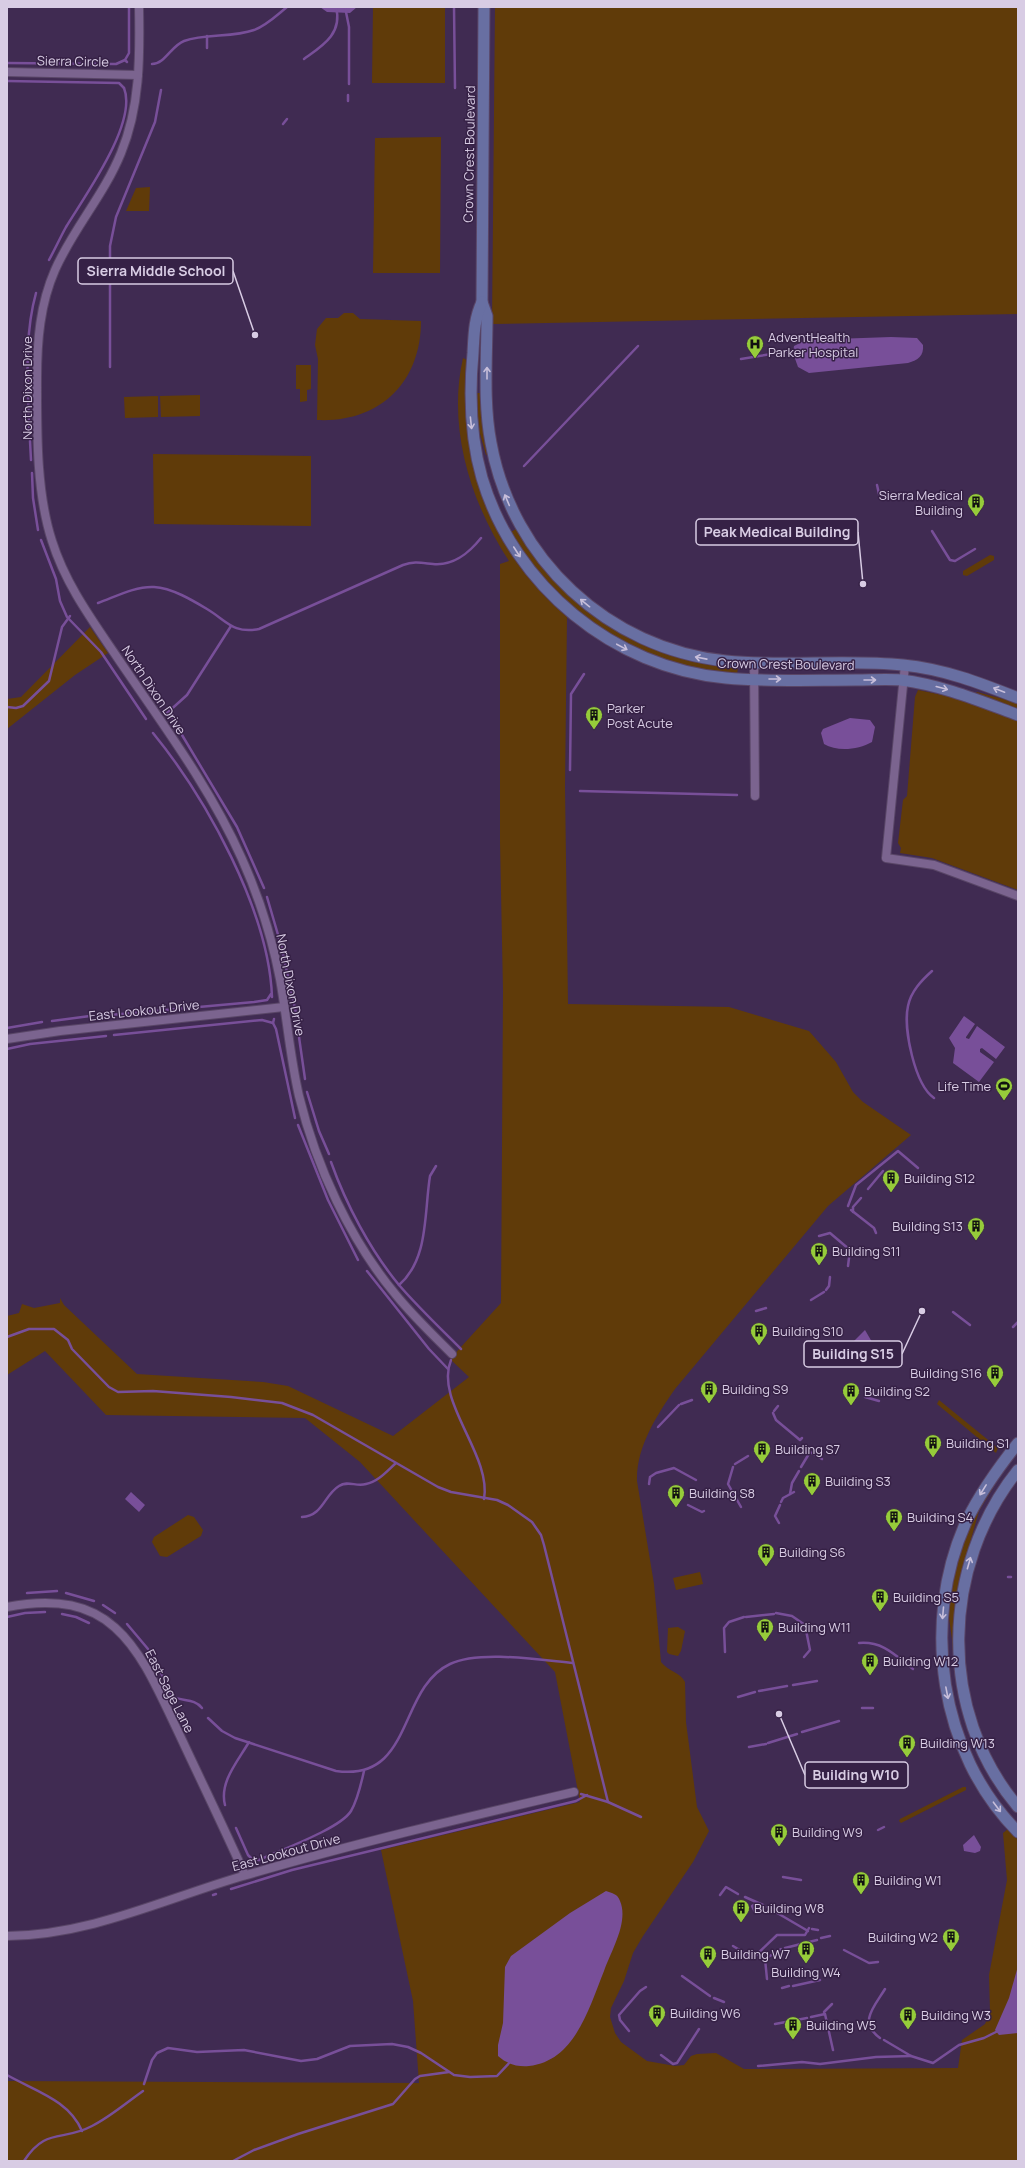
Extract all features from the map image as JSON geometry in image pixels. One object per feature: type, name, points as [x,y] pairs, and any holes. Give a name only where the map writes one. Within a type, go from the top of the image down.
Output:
[{"type":"main road","name":"Crown Crest Boulevard","points":[[484,7],[482,302],[487,316],[487,410],[493,456],[501,484],[512,511],[542,559],[564,584],[607,619],[634,635],[662,647],[699,657],[754,662],[905,665],[961,676],[1018,698]]},
{"type":"main road","name":"Crown Crest Boulevard","points":[[482,302],[475,316],[470,381],[472,433],[485,488],[504,529],[521,558],[542,584],[567,609],[586,625],[621,646],[652,660],[689,672],[724,678],[904,681],[950,690],[1018,715]]},
{"type":"main road","points":[[1018,1444],[986,1485],[963,1531],[946,1586],[942,1632],[945,1680],[958,1734],[986,1792],[1018,1832]]},
{"type":"main road","points":[[1018,1470],[993,1507],[973,1551],[960,1606],[958,1646],[964,1692],[978,1738],[997,1776],[1018,1807]]},
{"type":"street","name":"North Dixon Drive","points":[[140,7],[138,75],[134,111],[121,153],[110,177],[56,268],[42,310],[38,346],[37,387],[40,466],[44,508],[57,556],[76,594],[201,783],[240,854],[269,933],[302,1108],[314,1144],[338,1201],[358,1240],[390,1288],[452,1354]]},
{"type":"street","name":"Sierra Circle","points":[[7,72],[138,75]]},
{"type":"street","points":[[754,662],[755,796]]},
{"type":"street","points":[[905,665],[886,858],[934,865],[1018,896]]},
{"type":"street","name":"East Lookout Drive","points":[[7,1039],[60,1030],[284,1007]]},
{"type":"street","name":"East Sage Lane","points":[[7,1607],[42,1602],[66,1604],[104,1619],[129,1641],[144,1662],[162,1696],[245,1875]]},
{"type":"street","name":"East Lookout Drive","points":[[7,1936],[46,1934],[101,1923],[245,1875],[574,1792]]},
{"type":"shaded area","points":[[320,7],[357,7],[350,13],[327,12]]},
{"type":"shaded area","points":[[373,7],[445,7],[445,83],[372,83]]},
{"type":"shaded area","points":[[495,7],[1018,7],[1018,314],[492,324]]},
{"type":"shaded area","points":[[441,137],[440,273],[373,273],[375,138]]},
{"type":"shaded area","points":[[150,187],[149,211],[126,211],[136,188]]},
{"type":"shaded area","points":[[344,313],[353,313],[360,319],[421,321],[419,343],[413,363],[404,380],[392,395],[377,406],[359,415],[339,419],[317,420],[318,359],[315,345],[317,329],[326,318],[338,318]]},
{"type":"shaded area","points":[[891,337],[917,338],[923,345],[920,357],[908,363],[809,373],[798,367],[793,353],[794,346],[806,340]]},
{"type":"shaded area","points":[[463,358],[467,360],[465,398],[468,434],[474,468],[484,501],[498,533],[517,562],[540,591],[567,617],[565,787],[568,1004],[729,1007],[809,1031],[836,1062],[853,1092],[863,1102],[911,1135],[828,1206],[675,1389],[661,1410],[644,1444],[640,1456],[637,1481],[654,1584],[661,1662],[667,1668],[681,1676],[685,1682],[686,1722],[697,1807],[709,1831],[693,1862],[633,1953],[624,1981],[611,2008],[610,2017],[615,2033],[621,2042],[647,2061],[675,2066],[684,2065],[691,2056],[697,2054],[716,2053],[744,2069],[958,2068],[962,2040],[985,2024],[990,2012],[989,1975],[1007,1880],[1003,1833],[1008,1829],[1018,1840],[1018,2161],[7,2161],[7,2081],[419,2083],[413,2001],[381,1850],[580,1802],[555,1672],[360,1462],[305,1418],[106,1415],[45,1351],[7,1375],[7,1316],[19,1313],[22,1304],[34,1308],[60,1303],[60,1298],[64,1305],[137,1374],[263,1382],[288,1386],[393,1436],[469,1377],[450,1359],[501,1303],[503,991],[500,842],[500,564],[509,561],[495,538],[484,515],[466,464],[458,411],[459,384]]},
{"type":"shaded area","points":[[296,365],[311,365],[311,389],[307,390],[307,401],[300,402],[300,389],[296,389]]},
{"type":"shaded area","points":[[475,393],[481,393],[482,421],[487,455],[477,423]]},
{"type":"shaded area","points":[[200,395],[200,416],[161,417],[160,396]]},
{"type":"shaded area","points":[[158,396],[158,417],[125,418],[124,397]]},
{"type":"shaded area","points":[[153,454],[311,456],[311,526],[154,524]]},
{"type":"shaded area","points":[[516,529],[535,557],[557,583],[582,606],[609,626],[639,643],[671,655],[704,664],[738,668],[737,674],[702,669],[668,660],[636,647],[606,631],[579,611],[553,588],[531,562],[511,532]]},
{"type":"shaded area","points":[[990,555],[994,556],[994,560],[967,576],[963,575],[963,571]]},
{"type":"shaded area","points":[[90,627],[108,653],[75,675],[7,729],[7,699],[21,697]]},
{"type":"shaded area","points":[[918,690],[952,697],[1018,721],[1018,890],[932,858],[900,853],[901,848],[898,843],[903,800],[907,796],[915,697]]},
{"type":"shaded area","points":[[977,692],[1018,703],[1018,709],[976,693]]},
{"type":"shaded area","points":[[850,718],[870,720],[875,727],[872,742],[860,747],[848,749],[829,747],[824,744],[821,733],[823,729]]},
{"type":"shaded area","points":[[964,1016],[975,1024],[966,1038],[969,1039],[977,1026],[1005,1047],[996,1059],[982,1048],[980,1049],[980,1052],[994,1062],[979,1082],[953,1063],[955,1048],[949,1038]]},
{"type":"shaded area","points":[[865,1330],[872,1342],[871,1347],[866,1349],[855,1346],[854,1341]]},
{"type":"shaded area","points":[[939,1400],[998,1448],[996,1453],[937,1404]]},
{"type":"shaded area","points":[[999,1478],[979,1511],[960,1578],[954,1618],[953,1652],[949,1611],[954,1572],[972,1523],[989,1492]]},
{"type":"shaded area","points":[[131,1492],[145,1505],[139,1512],[125,1499]]},
{"type":"shaded area","points":[[188,1515],[194,1517],[203,1530],[201,1536],[167,1557],[160,1556],[152,1542],[154,1537]]},
{"type":"shaded area","points":[[700,1572],[703,1584],[676,1590],[673,1578]]},
{"type":"shaded area","points":[[678,1627],[685,1631],[681,1651],[678,1656],[667,1652],[668,1628]]},
{"type":"shaded area","points":[[961,1702],[967,1724],[964,1717]]},
{"type":"shaded area","points":[[967,1724],[979,1758],[973,1743]]},
{"type":"shaded area","points":[[963,1787],[966,1787],[966,1790],[901,1823],[899,1821],[900,1819]]},
{"type":"shaded area","points":[[974,1835],[981,1847],[980,1851],[975,1853],[964,1851],[963,1845]]},
{"type":"shaded area","points":[[606,1891],[614,1894],[619,1899],[622,1909],[621,1927],[615,1946],[586,2016],[578,2030],[569,2044],[558,2054],[545,2062],[525,2066],[512,2064],[505,2061],[498,2056],[498,2045],[503,2023],[505,1967],[511,1956],[570,1913]]},
{"type":"shaded area","points":[[1018,1966],[1018,2033],[999,2035],[995,2030],[1009,1998]]},
{"type":"waterway","points":[[127,62],[125,60],[129,53],[129,7]]},
{"type":"waterway","points":[[152,64],[161,61],[179,43],[201,37],[237,34],[254,30],[267,23],[287,7]]},
{"type":"waterway","points":[[304,59],[324,44],[334,32],[337,16],[336,7]]},
{"type":"waterway","points":[[345,7],[349,27],[349,84]]},
{"type":"waterway","points":[[454,7],[455,88]]},
{"type":"waterway","points":[[207,36],[207,48]]},
{"type":"waterway","points":[[7,63],[116,64],[125,60]]},
{"type":"waterway","points":[[7,81],[119,83],[124,88]]},
{"type":"waterway","points":[[49,260],[66,227],[96,179],[117,139],[123,120],[126,103],[124,88]]},
{"type":"waterway","points":[[110,367],[110,246],[116,217],[155,122],[161,90]]},
{"type":"waterway","points":[[348,95],[348,101]]},
{"type":"waterway","points":[[283,124],[287,119]]},
{"type":"waterway","points":[[29,427],[28,342],[32,309],[36,293]]},
{"type":"waterway","points":[[524,466],[638,346]]},
{"type":"waterway","points":[[741,359],[796,350]]},
{"type":"waterway","points":[[30,441],[31,460]]},
{"type":"waterway","points":[[32,473],[33,498],[38,530]]},
{"type":"waterway","points":[[877,485],[879,494]]},
{"type":"waterway","points":[[932,531],[950,560],[955,561],[975,549]]},
{"type":"waterway","points":[[98,603],[125,592],[140,588],[161,588],[188,598],[236,628],[243,630],[259,629],[403,565],[414,563],[441,564],[454,561],[471,549],[481,538]]},
{"type":"waterway","points":[[41,540],[56,579],[60,601],[67,617],[101,652],[146,719]]},
{"type":"waterway","points":[[7,707],[16,708],[23,706],[49,681],[62,627],[70,616]]},
{"type":"waterway","points":[[166,714],[187,695],[231,626]]},
{"type":"waterway","points":[[570,770],[571,694],[584,674]]},
{"type":"waterway","points":[[169,712],[177,726]]},
{"type":"waterway","points":[[153,733],[194,790],[231,857],[247,893],[260,929],[268,964],[272,997]]},
{"type":"waterway","points":[[182,735],[237,827],[264,888]]},
{"type":"waterway","points":[[580,791],[737,795]]},
{"type":"waterway","points":[[267,897],[281,945],[296,1013]]},
{"type":"waterway","points":[[932,971],[914,991],[909,1001],[907,1028],[916,1069],[927,1091],[934,1098]]},
{"type":"waterway","points":[[99,1016],[254,1002],[267,1000],[271,994]]},
{"type":"waterway","points":[[52,1021],[90,1016]]},
{"type":"waterway","points":[[274,1019],[273,1023],[276,1029],[295,1118]]},
{"type":"waterway","points":[[114,1035],[262,1020],[273,1023]]},
{"type":"waterway","points":[[7,1028],[42,1022]]},
{"type":"waterway","points":[[297,1023],[305,1079]]},
{"type":"waterway","points":[[7,1049],[30,1044],[106,1036]]},
{"type":"waterway","points":[[307,1092],[319,1131],[329,1154]]},
{"type":"waterway","points":[[298,1125],[328,1200],[358,1260]]},
{"type":"waterway","points":[[848,1206],[856,1185],[898,1151],[918,1168]]},
{"type":"waterway","points":[[331,1162],[351,1210],[378,1257],[406,1293],[461,1349]]},
{"type":"waterway","points":[[399,1285],[409,1274],[416,1262],[424,1235],[430,1176],[436,1166]]},
{"type":"waterway","points":[[868,1189],[883,1171]]},
{"type":"waterway","points":[[853,1212],[853,1207],[861,1198]]},
{"type":"waterway","points":[[851,1210],[874,1228],[876,1233]]},
{"type":"waterway","points":[[819,1236],[830,1233],[850,1250],[848,1266]]},
{"type":"waterway","points":[[367,1271],[429,1349],[448,1369]]},
{"type":"waterway","points":[[826,1290],[829,1286],[830,1277]]},
{"type":"waterway","points":[[811,1300],[824,1292]]},
{"type":"waterway","points":[[756,1311],[766,1308]]},
{"type":"waterway","points":[[953,1312],[970,1325]]},
{"type":"waterway","points":[[1013,1327],[1018,1322]]},
{"type":"waterway","points":[[7,1337],[29,1329],[54,1329],[68,1340],[72,1349],[109,1387],[118,1392],[153,1391],[231,1397],[282,1403],[313,1415],[438,1487],[451,1492],[497,1500],[508,1505],[532,1522],[541,1535],[544,1545],[608,1802]]},
{"type":"waterway","points":[[451,1360],[448,1376],[450,1393],[480,1464],[484,1482],[484,1499]]},
{"type":"waterway","points":[[865,1397],[879,1401]]},
{"type":"waterway","points":[[681,1404],[692,1400]]},
{"type":"waterway","points":[[658,1427],[679,1405]]},
{"type":"waterway","points":[[774,1411],[778,1406]]},
{"type":"waterway","points":[[773,1413],[776,1420],[800,1440],[802,1438]]},
{"type":"waterway","points":[[801,1467],[810,1452],[822,1459]]},
{"type":"waterway","points":[[735,1464],[748,1456]]},
{"type":"waterway","points":[[302,1517],[315,1513],[330,1494],[342,1484],[362,1485],[370,1483],[382,1476],[396,1463]]},
{"type":"waterway","points":[[733,1467],[728,1484],[741,1507]]},
{"type":"waterway","points":[[649,1484],[650,1477],[656,1473],[674,1468],[696,1480]]},
{"type":"waterway","points":[[790,1494],[792,1483],[799,1471]]},
{"type":"waterway","points":[[781,1502],[783,1498],[794,1492]]},
{"type":"waterway","points":[[688,1505],[702,1512],[704,1511]]},
{"type":"waterway","points":[[779,1523],[775,1516],[780,1505]]},
{"type":"waterway","points":[[27,1593],[57,1591]]},
{"type":"waterway","points":[[66,1593],[94,1601]]},
{"type":"waterway","points":[[103,1605],[115,1613]]},
{"type":"waterway","points":[[7,1617],[25,1613],[45,1612]]},
{"type":"waterway","points":[[776,1613],[792,1616],[805,1625],[810,1650],[804,1657]]},
{"type":"waterway","points":[[62,1614],[76,1617],[89,1623]]},
{"type":"waterway","points":[[746,1617],[774,1614]]},
{"type":"waterway","points":[[725,1652],[724,1628],[729,1622],[744,1617]]},
{"type":"waterway","points":[[127,1624],[148,1649]]},
{"type":"waterway","points":[[859,1643],[875,1644],[882,1647],[894,1654],[913,1669]]},
{"type":"waterway","points":[[153,1656],[172,1696],[192,1701],[202,1708]]},
{"type":"waterway","points":[[208,1718],[222,1731],[235,1738],[336,1771],[361,1771],[379,1762],[392,1749],[421,1693],[433,1676],[450,1664],[462,1660],[493,1657],[528,1658],[573,1663]]},
{"type":"waterway","points":[[793,1685],[817,1681]]},
{"type":"waterway","points":[[759,1691],[787,1686]]},
{"type":"waterway","points":[[738,1697],[755,1692]]},
{"type":"waterway","points":[[862,1708],[873,1708]]},
{"type":"waterway","points":[[802,1732],[839,1721]]},
{"type":"waterway","points":[[768,1743],[797,1734]]},
{"type":"waterway","points":[[225,1805],[224,1796],[227,1780],[249,1742]]},
{"type":"waterway","points":[[749,1747],[766,1744]]},
{"type":"waterway","points":[[236,1828],[248,1855],[251,1858],[259,1860],[323,1832],[345,1818],[351,1811],[364,1771]]},
{"type":"waterway","points":[[581,1794],[608,1802],[641,1817]]},
{"type":"waterway","points":[[231,1889],[292,1870],[576,1801],[587,1795]]},
{"type":"waterway","points":[[878,1830],[884,1827]]},
{"type":"waterway","points":[[783,1877],[801,1880]]},
{"type":"waterway","points":[[720,1895],[726,1887],[738,1894]]},
{"type":"waterway","points":[[745,1897],[763,1905]]},
{"type":"waterway","points":[[755,1912],[752,1906],[757,1903]]},
{"type":"waterway","points":[[767,1907],[808,1931]]},
{"type":"waterway","points":[[733,1946],[753,1958],[777,1935],[805,1935],[809,1928]]},
{"type":"waterway","points":[[812,1929],[818,1930]]},
{"type":"waterway","points":[[821,1938],[830,1936]]},
{"type":"waterway","points":[[785,1948],[817,1940]]},
{"type":"waterway","points":[[767,1979],[765,1959],[781,1949]]},
{"type":"waterway","points":[[844,1950],[869,1963],[878,1962]]},
{"type":"waterway","points":[[682,1976],[710,1996]]},
{"type":"waterway","points":[[793,1986],[820,1980]]},
{"type":"waterway","points":[[782,1988],[789,1986]]},
{"type":"waterway","points":[[629,2031],[620,2020],[619,2015],[640,1991],[646,1987]]},
{"type":"waterway","points":[[880,2038],[873,2032],[869,2020],[873,2008],[885,1989]]},
{"type":"waterway","points":[[714,1998],[724,2002]]},
{"type":"waterway","points":[[824,2012],[832,2004]]},
{"type":"waterway","points":[[811,2017],[825,2014],[833,2050]]},
{"type":"waterway","points":[[775,2024],[807,2018]]},
{"type":"waterway","points":[[661,2055],[673,2064],[677,2063],[699,2029]]},
{"type":"waterway","points":[[884,2040],[911,2056],[933,2063],[959,2045],[984,2038],[998,2031]]},
{"type":"waterway","points":[[144,2084],[152,2060],[157,2053],[168,2048],[197,2052],[244,2050],[301,2061],[317,2059],[350,2046],[392,2044],[408,2047],[421,2053],[454,2075],[470,2077],[497,2076],[511,2061]]},
{"type":"waterway","points":[[758,2066],[802,2062],[820,2064],[876,2057],[911,2056]]},
{"type":"waterway","points":[[233,2161],[254,2150],[298,2134],[393,2104],[415,2079],[420,2076],[449,2072]]},
{"type":"waterway","points":[[7,2075],[50,2097],[60,2104],[69,2111],[82,2131]]},
{"type":"waterway","points":[[24,2161],[32,2150],[40,2143],[47,2139],[81,2131],[92,2126],[112,2114],[143,2091]]},
{"type":"place","name":"Sierra Middle School","points":[[255,335]]},
{"type":"place","name":"AdventHealth Parker Hospital","points":[[755,359]]},
{"type":"place","name":"Sierra Medical Building","points":[[976,517]]},
{"type":"place","name":"Peak Medical Building","points":[[863,584]]},
{"type":"place","name":"Parker Post Acute","points":[[594,730]]},
{"type":"place","name":"Life Time","points":[[1004,1101]]},
{"type":"place","name":"Building S12","points":[[891,1193]]},
{"type":"place","name":"Building S13","points":[[976,1241]]},
{"type":"place","name":"Building S11","points":[[819,1266]]},
{"type":"place","name":"Building S15","points":[[922,1311]]},
{"type":"place","name":"Building S10","points":[[759,1346]]},
{"type":"place","name":"Building S16","points":[[995,1388]]},
{"type":"place","name":"Building S9","points":[[709,1404]]},
{"type":"place","name":"Building S2","points":[[851,1406]]},
{"type":"place","name":"Building S1","points":[[933,1458]]},
{"type":"place","name":"Building S7","points":[[762,1464]]},
{"type":"place","name":"Building S3","points":[[812,1496]]},
{"type":"place","name":"Building S8","points":[[676,1508]]},
{"type":"place","name":"Building S4","points":[[894,1532]]},
{"type":"place","name":"Building S6","points":[[766,1567]]},
{"type":"place","name":"Building S5","points":[[880,1612]]},
{"type":"place","name":"Building W11","points":[[765,1642]]},
{"type":"place","name":"Building W12","points":[[870,1676]]},
{"type":"place","name":"Building W10","points":[[779,1714]]},
{"type":"place","name":"Building W13","points":[[907,1758]]},
{"type":"place","name":"Building W9","points":[[779,1847]]},
{"type":"place","name":"Building W1","points":[[861,1895]]},
{"type":"place","name":"Building W8","points":[[741,1923]]},
{"type":"place","name":"Building W2","points":[[951,1952]]},
{"type":"place","name":"Building W4","points":[[806,1964]]},
{"type":"place","name":"Building W7","points":[[708,1969]]},
{"type":"place","name":"Building W6","points":[[657,2028]]},
{"type":"place","name":"Building W3","points":[[908,2030]]},
{"type":"place","name":"Building W5","points":[[793,2040]]}]
